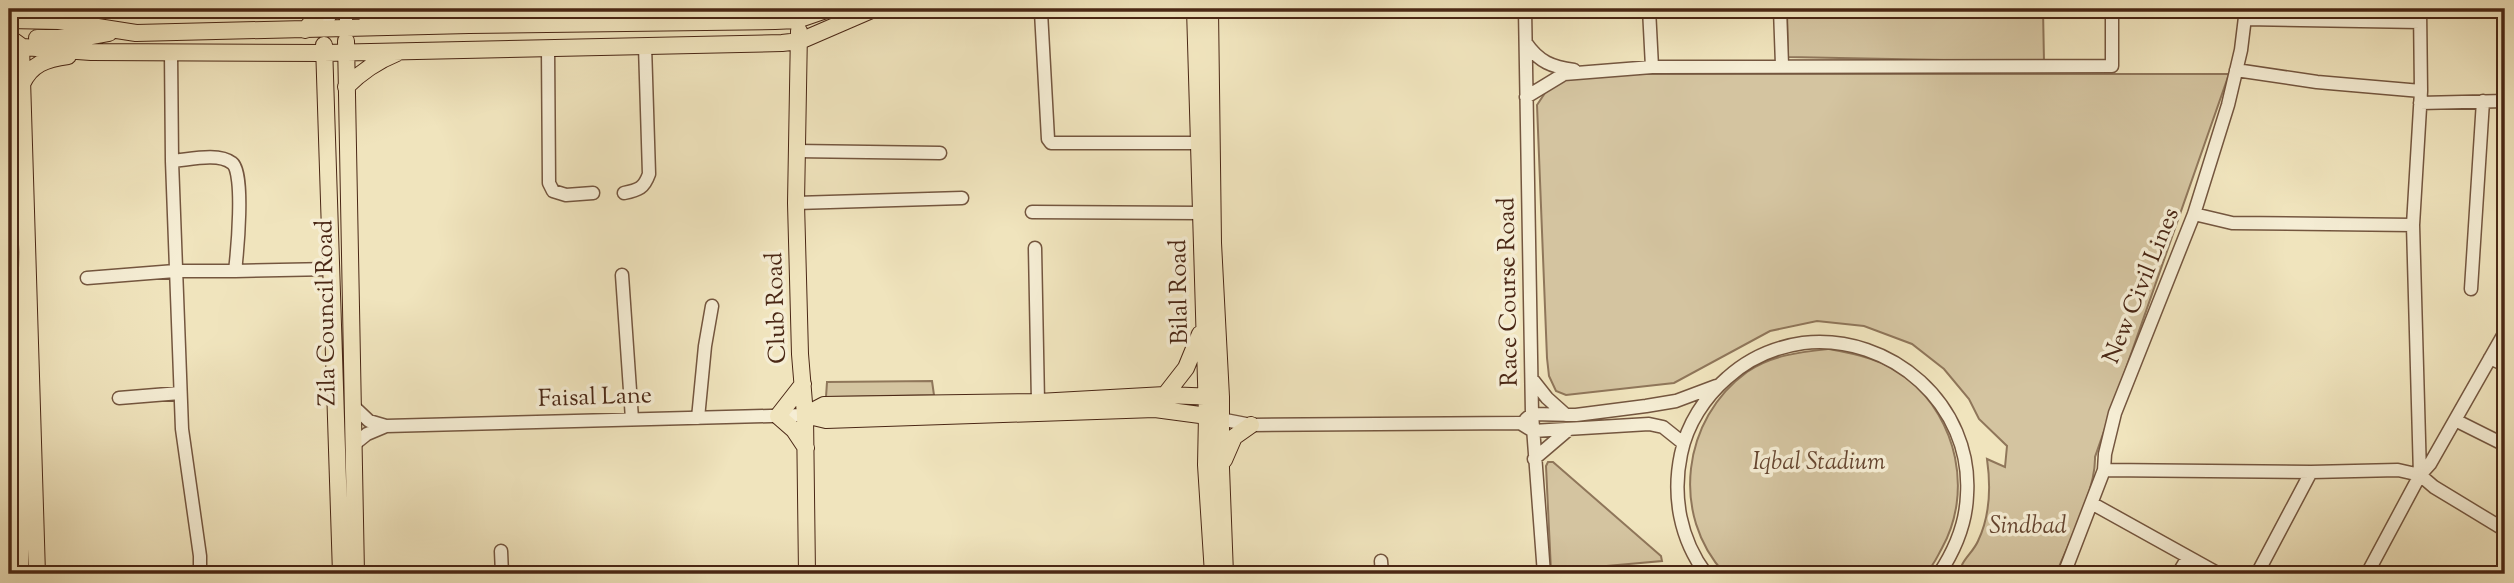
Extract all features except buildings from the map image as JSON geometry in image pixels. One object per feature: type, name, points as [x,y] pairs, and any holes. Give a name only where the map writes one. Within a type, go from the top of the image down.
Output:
[{"type":"main road","points":[[305,30],[320,9]]},
{"type":"main road","points":[[361,9],[372,22],[384,27]]},
{"type":"main road","points":[[9,20],[59,21],[136,33],[797,20],[829,9]]},
{"type":"main road","points":[[12,43],[91,52],[324,52],[782,43],[800,41],[874,9]]},
{"type":"main road","name":"Bilal Road","points":[[1195,9],[1203,325],[1213,396]]},
{"type":"main road","name":"Bilal Road","points":[[1210,9],[1213,574]]},
{"type":"main road","name":"Club Road","points":[[797,20],[800,41],[796,202],[806,448],[807,574]]},
{"type":"main road","name":"Zila Council Road","points":[[324,29],[341,574]]},
{"type":"main road","name":"Zila Council Road","points":[[346,29],[356,574]]},
{"type":"main road","points":[[12,43],[23,38],[82,38],[123,31]]},
{"type":"main road","points":[[12,43],[21,86],[32,356],[37,574]]},
{"type":"main road","points":[[346,87],[360,73],[406,50]]},
{"type":"main road","points":[[21,86],[27,71],[46,59],[91,52]]},
{"type":"main road","points":[[9,206],[12,354],[21,477],[20,574]]},
{"type":"main road","points":[[1166,395],[1186,368],[1203,325]]},
{"type":"main road","points":[[803,384],[778,416],[794,430],[806,448]]},
{"type":"main road","name":"Faisal Lane","points":[[805,415],[824,405],[1213,396]]},
{"type":"main road","name":"Faisal Lane","points":[[805,415],[826,420],[1155,410],[1214,417]]},
{"type":"main road","points":[[1188,413],[1214,466],[1234,437],[1251,425]]},
{"type":"main road","name":"Bilal Road","points":[[1214,466],[1225,574]]},
{"type":"street","points":[[324,29],[333,9]]},
{"type":"street","points":[[346,9],[346,29]]},
{"type":"street","points":[[1043,9],[1041,25],[1048,139],[1051,143],[1199,143]]},
{"type":"street","name":"Race Course Road","points":[[1525,9],[1532,414],[1544,574]]},
{"type":"street","points":[[1649,9],[1652,67]]},
{"type":"street","points":[[1780,9],[1782,65]]},
{"type":"street","points":[[1526,97],[1564,74],[1652,67],[2112,66],[2112,9]]},
{"type":"street","points":[[2245,14],[2420,15],[2421,97],[2413,225],[2420,475]]},
{"type":"street","name":"New Civil Lines","points":[[2064,574],[2104,470],[2115,413],[2193,215],[2228,105],[2245,14]]},
{"type":"street","points":[[1526,43],[1536,57],[1549,64],[1582,72]]},
{"type":"street","points":[[624,193],[640,190],[646,185],[649,174],[645,46]]},
{"type":"street","points":[[548,48],[549,183],[553,191],[566,195],[593,193]]},
{"type":"street","points":[[171,52],[180,393],[200,574]]},
{"type":"street","points":[[2236,70],[2421,97],[2505,101]]},
{"type":"street","points":[[2471,289],[2483,101]]},
{"type":"street","points":[[796,151],[940,153]]},
{"type":"street","points":[[172,160],[217,158],[230,161],[236,166],[239,230],[235,271]]},
{"type":"street","points":[[796,202],[962,198]]},
{"type":"street","points":[[1032,212],[1201,213]]},
{"type":"street","points":[[2193,215],[2232,223],[2413,225]]},
{"type":"street","points":[[1035,248],[1038,402]]},
{"type":"street","points":[[87,278],[175,271],[331,269]]},
{"type":"street","points":[[622,275],[632,419]]},
{"type":"street","points":[[698,418],[712,306]]},
{"type":"street","points":[[2367,574],[2420,475],[2430,464],[2505,332]]},
{"type":"street","points":[[1660,574],[1705,573],[1687,540],[1679,511],[1677,480],[1683,443],[1702,404],[1718,385],[1753,359],[1794,344],[1816,342],[1838,343],[1870,350],[1899,364],[1917,377],[1945,411],[1963,451],[1968,494],[1959,537],[1939,574]]},
{"type":"street","points":[[2490,358],[2505,365]]},
{"type":"street","points":[[1532,378],[1547,398],[1566,415]]},
{"type":"street","points":[[1520,423],[1532,414],[1566,415],[1676,401],[1718,385]]},
{"type":"street","points":[[119,398],[180,393]]},
{"type":"street","name":"Faisal Lane","points":[[351,404],[369,421],[386,426],[805,415]]},
{"type":"street","points":[[1214,417],[1251,425],[1520,423],[1533,431],[1656,424],[1683,443]]},
{"type":"street","points":[[2455,420],[2505,445]]},
{"type":"street","name":"Faisal Lane","points":[[352,446],[367,434],[386,426]]},
{"type":"street","points":[[1534,459],[1568,430]]},
{"type":"street","points":[[2104,470],[2398,470],[2420,475],[2434,487],[2505,530]]},
{"type":"street","points":[[2256,574],[2311,472]]},
{"type":"street","points":[[2093,504],[2219,574]]},
{"type":"street","points":[[501,551],[502,574]]},
{"type":"street","points":[[2178,574],[2188,557]]},
{"type":"green space","points":[[1787,9],[2043,9],[2044,62],[1788,57]]},
{"type":"green space","name":"Sindbad","points":[[1572,74],[2229,74],[2095,457],[2087,500],[2056,574],[1960,574],[1985,522],[1989,491],[1987,459],[2005,467],[2007,446],[1979,419],[1969,399],[1944,369],[1912,344],[1864,326],[1817,321],[1770,331],[1674,383],[1566,395],[1556,391],[1549,376],[1547,358],[1537,105],[1551,84]]},
{"type":"green space","name":"Iqbal Stadium","points":[[1829,349],[1870,359],[1899,372],[1925,395],[1938,414],[1955,458],[1958,480],[1957,504],[1942,548],[1925,574],[1725,574],[1707,550],[1696,524],[1691,497],[1691,468],[1697,441],[1708,415],[1725,392],[1756,366],[1786,355]]},
{"type":"green space","points":[[932,381],[934,395],[826,397],[827,382]]},
{"type":"green space","points":[[1548,462],[1553,462],[1661,556],[1662,561],[1551,571],[1546,466]]}]
